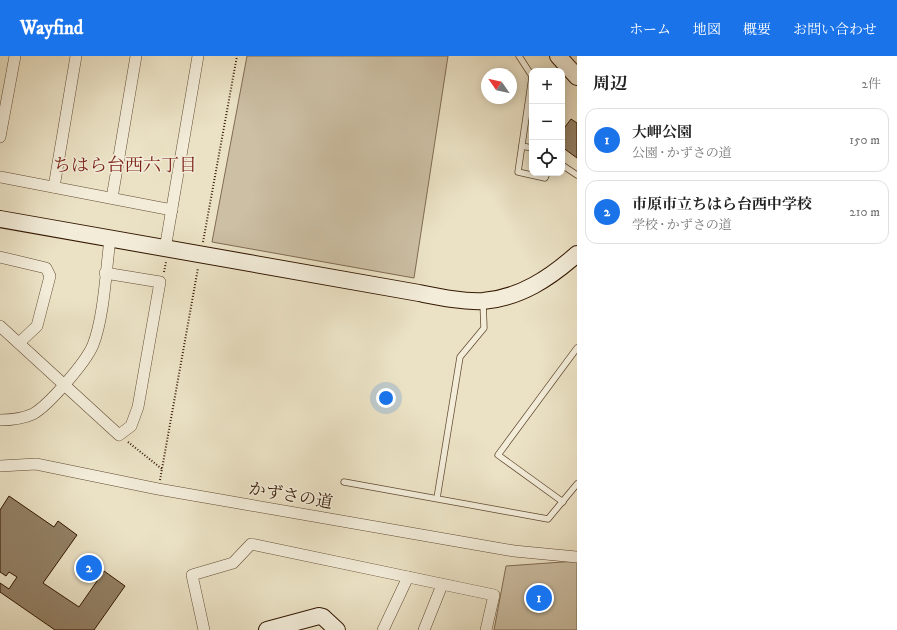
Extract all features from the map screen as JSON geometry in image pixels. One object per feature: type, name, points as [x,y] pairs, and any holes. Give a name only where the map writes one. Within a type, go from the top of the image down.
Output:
[{"type":"street","points":[[0,137],[15,56]]},
{"type":"street","points":[[54,187],[76,56]]},
{"type":"street","points":[[112,198],[136,56]]},
{"type":"street","points":[[167,249],[172,210],[198,56]]},
{"type":"street","points":[[558,56],[577,77]]},
{"type":"street","points":[[0,177],[172,210]]},
{"type":"street","points":[[0,219],[427,295],[482,301],[526,290],[546,279],[577,254]]},
{"type":"street","points":[[0,420],[17,419],[34,413],[64,386],[93,346],[100,318],[110,239]]},
{"type":"street","points":[[0,257],[46,268],[50,276],[37,326],[19,343]]},
{"type":"street","points":[[0,326],[119,435],[131,426],[138,407],[160,282],[105,273]]},
{"type":"street","name":"かずさの道","points":[[0,466],[36,464],[158,489],[514,551],[577,557]]},
{"type":"street","points":[[204,630],[192,575],[233,563],[251,544],[494,596],[486,630]]},
{"type":"street","points":[[383,630],[408,577]]},
{"type":"street","points":[[424,630],[442,585]]},
{"type":"street","points":[[267,630],[319,616],[323,617],[337,630]]},
{"type":"lane","points":[[519,56],[529,71]]},
{"type":"lane","points":[[529,97],[518,172],[529,174]]},
{"type":"lane","points":[[522,146],[529,147]]},
{"type":"lane","points":[[565,167],[577,175]]},
{"type":"lane","points":[[537,176],[546,178],[546,176]]},
{"type":"lane","points":[[437,498],[460,357],[484,328],[482,301]]},
{"type":"lane","points":[[562,502],[498,455],[577,348]]},
{"type":"lane","points":[[344,482],[548,519],[577,484]]},
{"type":"path","points":[[158,489],[200,255],[238,56]]},
{"type":"path","points":[[160,282],[162,282],[167,249]]},
{"type":"path","points":[[119,435],[162,469]]},
{"type":"shaded area","points":[[247,56],[448,56],[414,278],[212,242]]},
{"type":"shaded area","points":[[577,561],[577,630],[494,630],[506,566]]},
{"type":"building","points":[[571,119],[577,123],[577,158],[565,149],[565,127]]},
{"type":"building","points":[[9,496],[54,527],[58,521],[77,535],[43,583],[79,607],[104,571],[125,586],[94,630],[55,630],[0,592],[0,583],[9,589],[17,577],[9,572],[6,576],[0,572],[0,510]]},
{"type":"place","name":"市原市立ちはら台西中学校","points":[[89,568]]},
{"type":"place","name":"大岬公園","points":[[539,598]]},
{"type":"district","name":"ちはら台西六丁目","points":[[125,165]]}]
